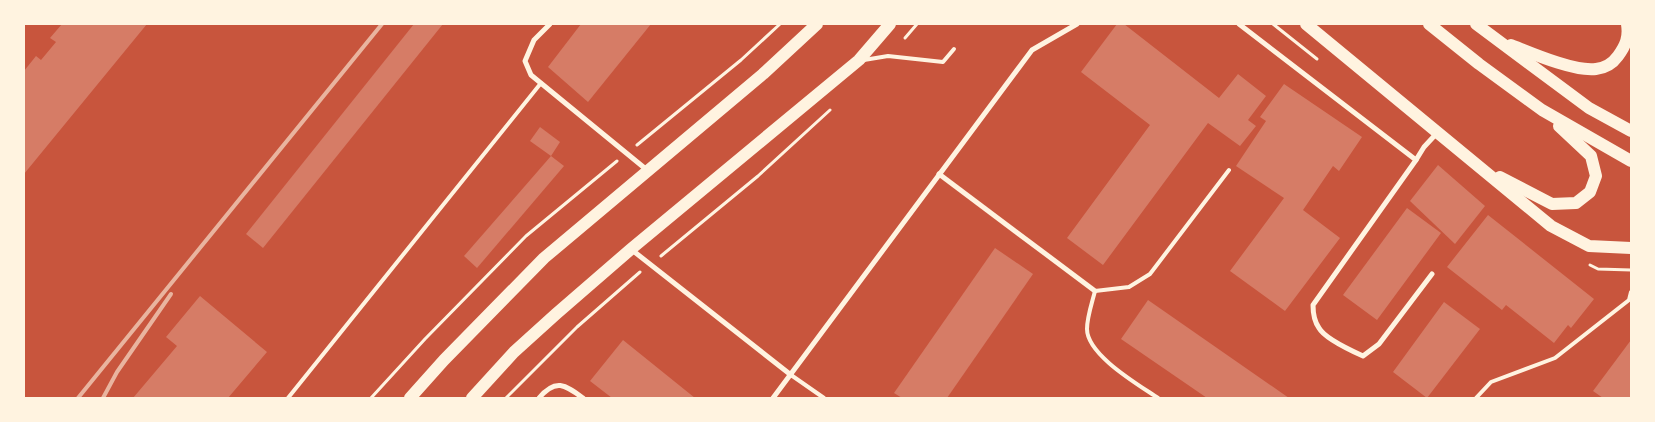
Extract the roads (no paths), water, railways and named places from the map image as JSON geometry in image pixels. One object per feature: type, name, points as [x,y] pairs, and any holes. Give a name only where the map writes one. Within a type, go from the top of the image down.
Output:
[{"type":"main road","points":[[410,398],[444,360],[544,258],[763,74],[817,24]]},
{"type":"main road","points":[[472,398],[514,352],[631,249],[859,60],[890,24]]},
{"type":"main road","points":[[1306,24],[1551,226],[1589,246],[1631,248]]},
{"type":"main road","points":[[1429,24],[1479,64],[1542,110],[1631,161]]},
{"type":"main road","points":[[1476,24],[1589,108],[1631,131]]},
{"type":"main road","points":[[1495,38],[1534,54],[1582,69],[1597,69],[1613,62],[1626,46],[1627,24]]},
{"type":"main road","points":[[1476,164],[1552,204],[1576,203],[1590,192],[1596,176],[1591,156],[1542,110]]},
{"type":"street","points":[[550,24],[534,40],[525,61],[532,75],[648,171]]},
{"type":"street","points":[[773,398],[1032,50],[1077,24]]},
{"type":"street","points":[[1239,24],[1416,160]]},
{"type":"street","points":[[1432,274],[1380,344],[1364,356],[1347,349],[1320,330],[1313,317],[1313,305],[1424,147],[1438,132]]},
{"type":"street","points":[[939,174],[1095,291]]},
{"type":"street","points":[[631,249],[791,375]]},
{"type":"street","points":[[539,398],[547,389],[559,385],[568,388],[583,398]]},
{"type":"lane","points":[[859,60],[888,56],[943,62],[954,49]]},
{"type":"lane","points":[[288,398],[541,82]]},
{"type":"lane","points":[[1158,398],[1104,360],[1094,348],[1087,331],[1095,291],[1129,287],[1150,274],[1229,170]]},
{"type":"lane","points":[[1476,398],[1491,382],[1555,358],[1629,300],[1631,292]]},
{"type":"lane","points":[[791,375],[824,398]]},
{"type":"railway","points":[[78,398],[382,24]]},
{"type":"railway","points":[[103,398],[117,372],[171,294]]}]
